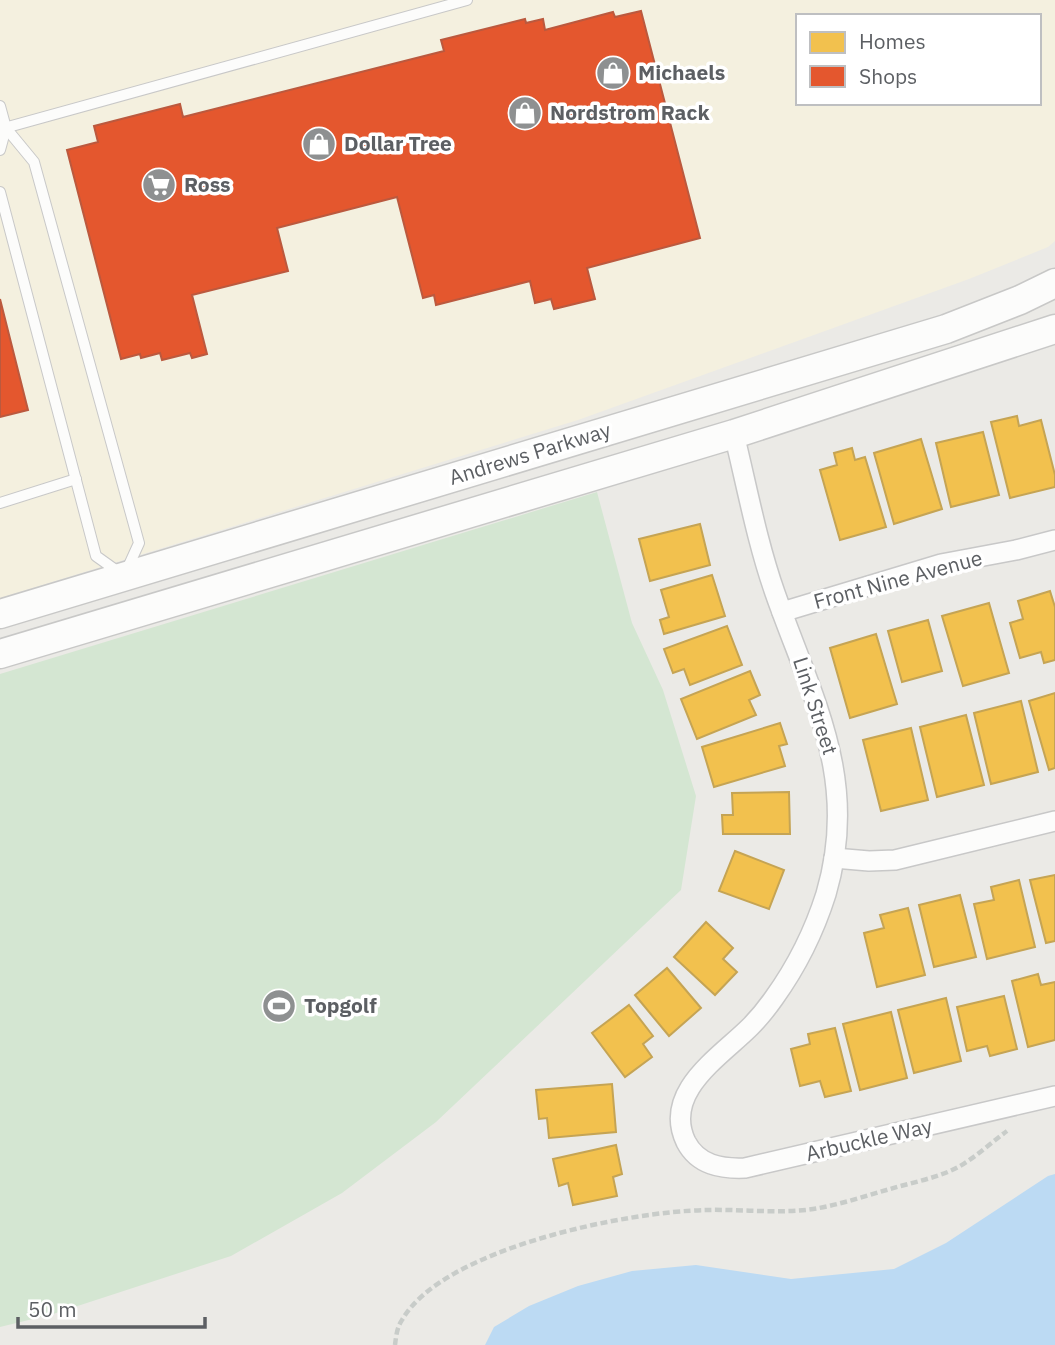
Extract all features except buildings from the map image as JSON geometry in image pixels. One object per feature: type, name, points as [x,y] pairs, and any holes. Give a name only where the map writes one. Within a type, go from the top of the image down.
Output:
[{"type":"street","name":"Andrews Parkway","points":[[0,614],[946,329],[1055,283]]},
{"type":"street","name":"Andrews Parkway","points":[[0,654],[734,434],[1055,329]]},
{"type":"street","name":"Link Street","points":[[688,1146],[680,1113],[691,1086],[764,1012],[789,975],[818,916],[835,858],[838,795],[831,752],[818,707],[765,558],[734,434]]},
{"type":"street","name":"Front Nine Avenue","points":[[782,612],[941,564],[1055,540]]},
{"type":"street","points":[[124,576],[133,615]]},
{"type":"street","points":[[835,858],[895,860],[1055,821]]},
{"type":"street","name":"Arbuckle Way","points":[[688,1146],[702,1160],[713,1166],[727,1169],[745,1168],[1055,1096]]},
{"type":"lane","points":[[3,129],[467,0]]},
{"type":"lane","points":[[0,106],[3,129],[0,150]]},
{"type":"lane","points":[[0,192],[96,556],[124,576],[139,542],[34,162],[3,129]]},
{"type":"lane","points":[[0,503],[76,479]]},
{"type":"path","points":[[395,1345],[400,1322],[409,1308],[443,1280],[477,1263],[559,1233],[583,1226],[706,1210],[797,1210],[823,1207],[939,1175],[960,1166],[1007,1130],[1018,1126]]},
{"type":"shaded area","points":[[0,0],[1055,0],[1055,241],[1048,247],[969,279],[578,420],[0,598]]},
{"type":"green space","name":"Topgolf","points":[[597,492],[632,623],[663,690],[696,796],[681,890],[436,1122],[342,1193],[231,1256],[53,1314],[0,1327],[0,674]]},
{"type":"water","points":[[1055,1174],[1055,1345],[485,1345],[494,1327],[529,1306],[578,1286],[632,1271],[696,1265],[791,1279],[894,1269],[946,1243]]},
{"type":"place","name":"Michaels","points":[[613,73]]},
{"type":"place","name":"Nordstrom Rack","points":[[525,113]]},
{"type":"place","name":"Dollar Tree","points":[[319,144]]},
{"type":"place","name":"Ross","points":[[159,185]]},
{"type":"place","name":"Topgolf","points":[[279,1006]]}]
